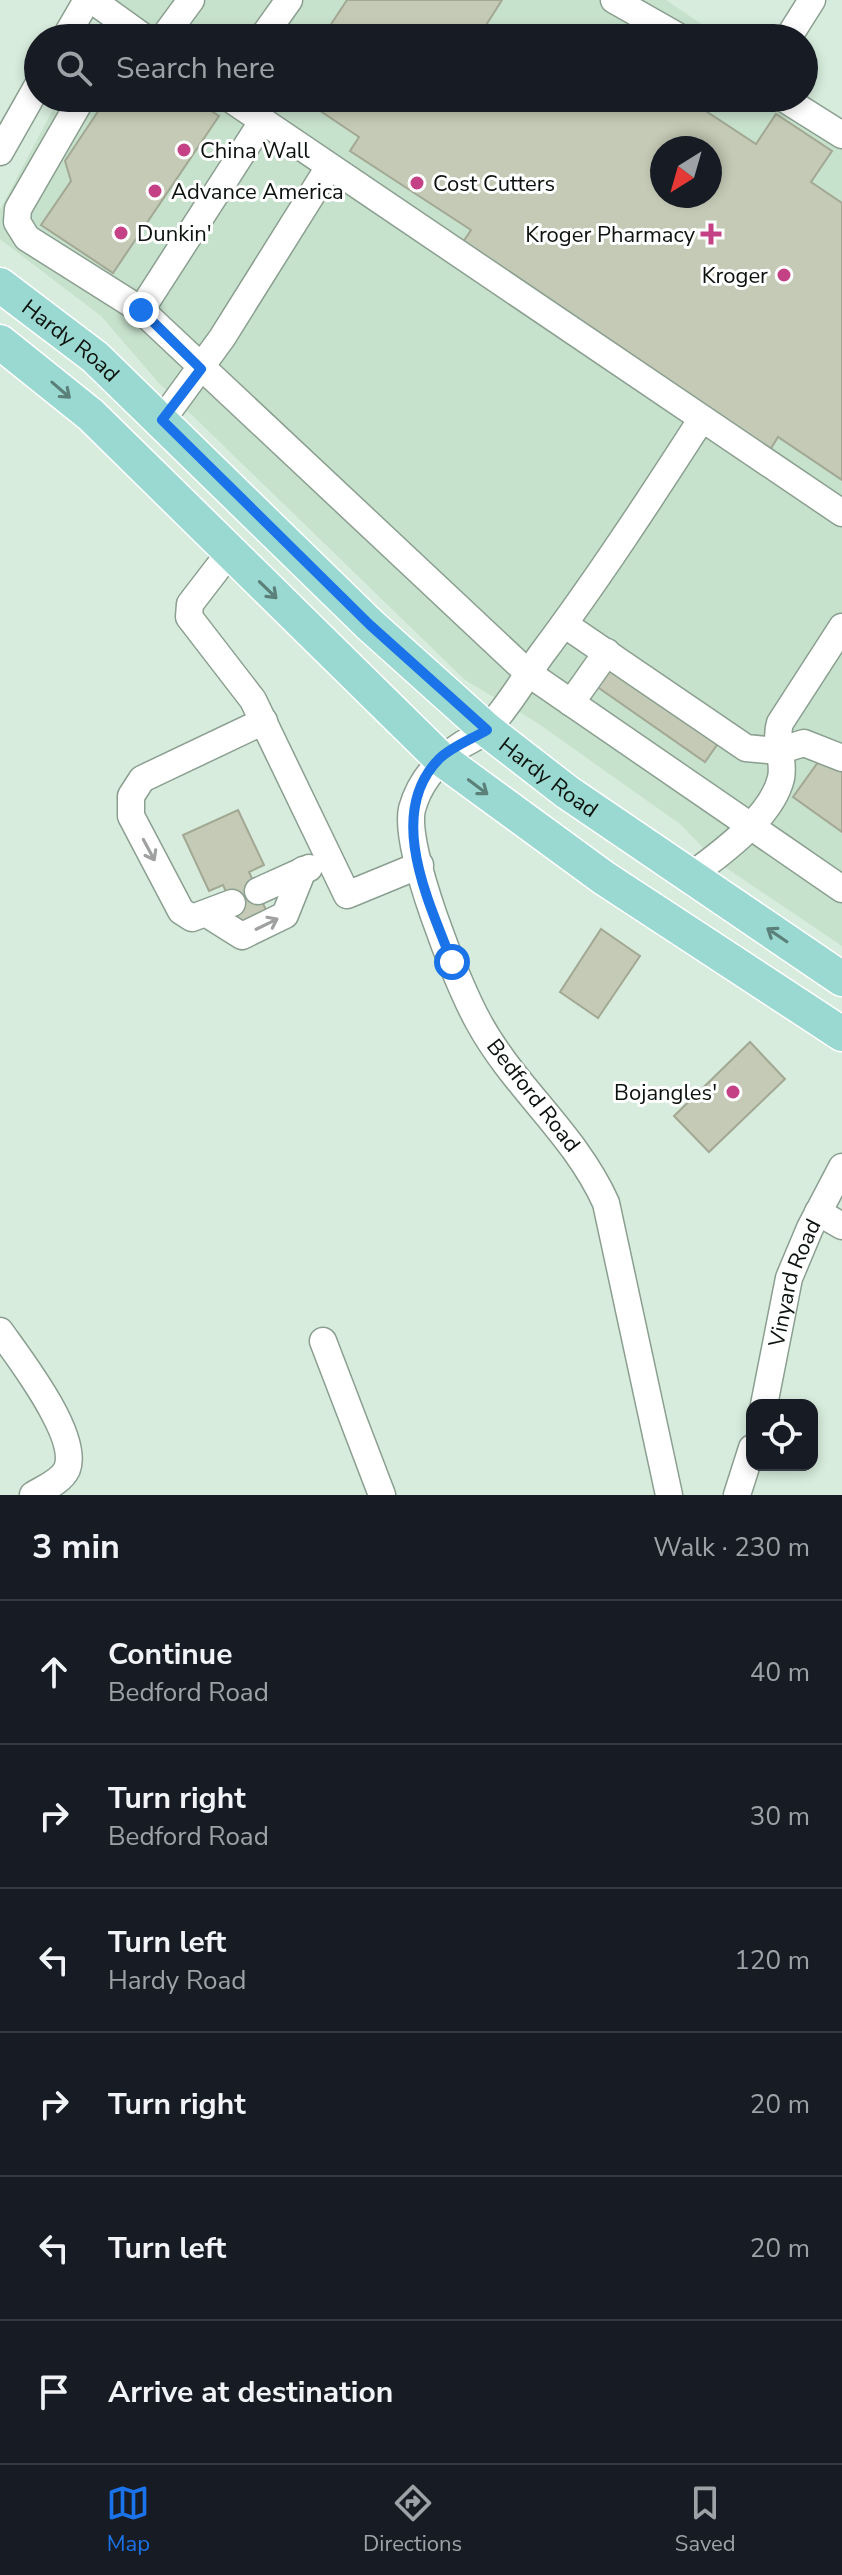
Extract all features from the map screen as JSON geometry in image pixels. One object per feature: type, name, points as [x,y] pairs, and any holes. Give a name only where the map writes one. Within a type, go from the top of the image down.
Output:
[{"type":"main road","name":"Hardy Road","points":[[0,285],[95,357],[370,625],[487,730],[567,792],[842,979]]},
{"type":"main road","name":"Hardy Road","points":[[0,342],[91,415],[440,758],[604,878],[842,1034]]},
{"type":"street","points":[[74,24],[89,0],[119,24]]},
{"type":"street","points":[[173,24],[191,0]]},
{"type":"street","points":[[272,24],[289,0]]},
{"type":"street","points":[[614,0],[656,24]]},
{"type":"street","points":[[797,24],[812,0]]},
{"type":"street","points":[[0,152],[24,110]]},
{"type":"street","points":[[74,112],[18,209],[17,222],[27,238],[141,310],[528,673],[842,889]]},
{"type":"street","points":[[248,112],[842,513]]},
{"type":"street","points":[[805,112],[842,135]]},
{"type":"street","points":[[141,310],[262,122]]},
{"type":"street","points":[[162,420],[201,369],[329,167]]},
{"type":"street","points":[[487,730],[564,624],[701,420]]},
{"type":"street","points":[[230,552],[190,604],[189,617],[253,700],[347,895],[420,865]]},
{"type":"street","points":[[564,624],[746,748],[778,751],[804,743],[842,758]]},
{"type":"street","points":[[689,877],[751,828],[781,781],[778,751],[780,723],[842,627]]},
{"type":"street","points":[[571,703],[607,652]]},
{"type":"street","points":[[232,903],[192,918],[181,911],[131,816],[131,796],[142,779],[264,721]]},
{"type":"street","name":"Bedford Road","points":[[487,730],[440,758],[420,787],[411,812],[420,865],[439,928],[478,1021],[511,1071],[571,1140],[591,1169],[606,1203],[669,1495]]},
{"type":"street","points":[[258,891],[330,859]]},
{"type":"street","points":[[207,914],[242,936],[285,915],[303,870]]},
{"type":"street","name":"Vinyard Road","points":[[765,1399],[789,1278],[842,1167]]},
{"type":"street","points":[[818,1212],[842,1226]]},
{"type":"street","points":[[0,1331],[53,1412],[68,1449],[67,1467],[61,1478],[33,1495]]},
{"type":"street","points":[[323,1341],[382,1495]]},
{"type":"street","points":[[737,1495],[746,1467]]},
{"type":"shaded area","points":[[113,0],[666,0],[701,24],[99,24]]},
{"type":"shaded area","points":[[818,103],[842,119],[842,946],[716,861],[680,824],[536,722],[465,680],[158,382],[101,316],[0,239],[0,210],[52,112],[818,112]]},
{"type":"building","points":[[347,0],[502,0],[487,24],[331,24]]},
{"type":"building","points":[[98,112],[213,112],[219,116],[113,273],[41,225],[71,181],[65,161]]},
{"type":"building","points":[[322,112],[707,112],[756,144],[776,114],[832,151],[811,182],[842,203],[842,480],[778,437],[770,450],[461,245],[471,230],[350,151],[359,137]]},
{"type":"building","points":[[610,666],[719,742],[705,762],[596,686]]},
{"type":"building","points":[[821,758],[842,772],[842,832],[793,797]]},
{"type":"building","points":[[238,810],[264,865],[249,872],[270,919],[244,930],[223,885],[209,891],[183,835]]},
{"type":"building","points":[[601,929],[640,956],[598,1018],[560,992]]},
{"type":"building","points":[[750,1042],[785,1079],[709,1152],[674,1116]]},
{"type":"place","name":"China Wall","points":[[184,150]]},
{"type":"place","name":"Cost Cutters","points":[[417,183]]},
{"type":"place","name":"Advance America","points":[[155,191]]},
{"type":"place","name":"Dunkin'","points":[[121,233]]},
{"type":"place","name":"Kroger Pharmacy","points":[[711,234]]},
{"type":"place","name":"Kroger","points":[[784,275]]},
{"type":"place","name":"Bojangles'","points":[[733,1092]]},
{"type":"route","points":[[141,310],[201,369],[162,420],[370,625],[487,730],[440,758],[420,787],[411,812],[415,849],[452,962]]}]
